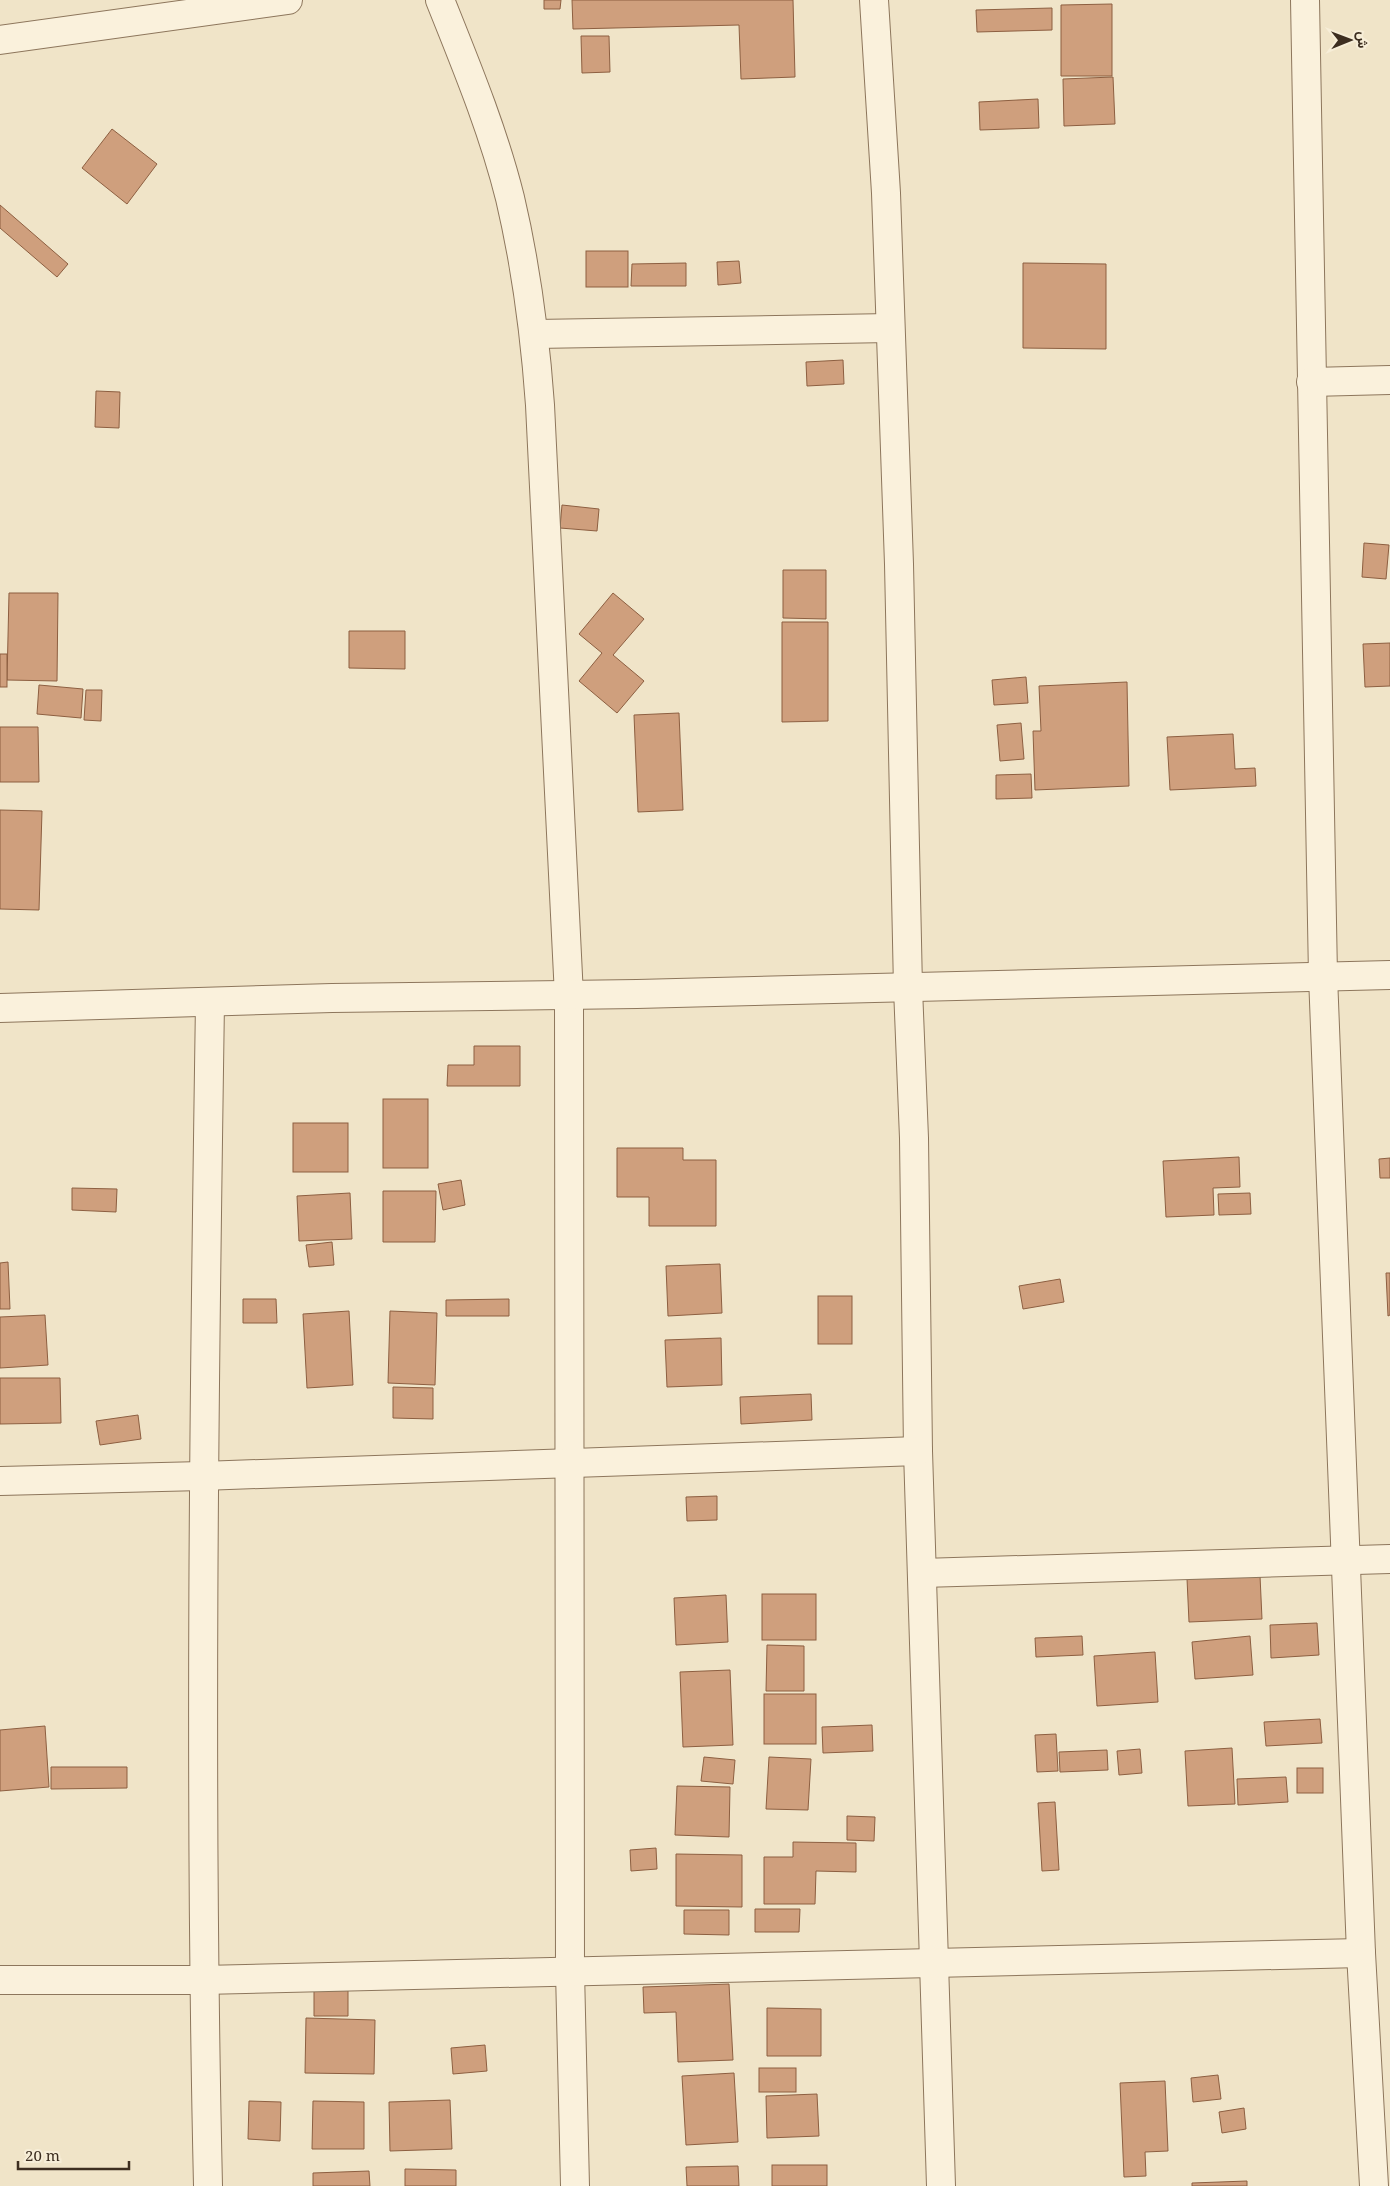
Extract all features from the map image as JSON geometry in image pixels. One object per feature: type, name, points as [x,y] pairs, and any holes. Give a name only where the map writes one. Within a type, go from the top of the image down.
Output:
[{"type":"street","points":[[0,40],[288,0]]},
{"type":"street","points":[[440,0],[479,100],[510,198],[535,334],[546,513],[569,996],[570,1971],[575,2186]]},
{"type":"street","points":[[874,0],[886,193],[899,554],[908,988],[914,1138],[918,1451],[941,2186]]},
{"type":"street","points":[[1305,0],[1323,976],[1361,1952],[1374,2186]]},
{"type":"street","points":[[535,334],[890,328]]},
{"type":"street","points":[[1311,382],[1390,380]]},
{"type":"street","points":[[0,1008],[908,988],[1390,975]]},
{"type":"street","points":[[208,2186],[203,1980],[202,1476],[210,1002]]},
{"type":"street","points":[[0,1481],[202,1476],[918,1451]]},
{"type":"street","points":[[922,1573],[1390,1559]]},
{"type":"street","points":[[0,1980],[203,1980],[1361,1952]]},
{"type":"building","points":[[544,0],[561,0],[560,9],[544,9]]},
{"type":"building","points":[[572,0],[793,0],[795,77],[741,79],[739,25],[573,29]]},
{"type":"building","points":[[1112,4],[1112,76],[1061,76],[1061,5]]},
{"type":"building","points":[[1052,8],[1052,30],[977,32],[976,10]]},
{"type":"building","points":[[581,36],[609,36],[610,72],[582,73]]},
{"type":"building","points":[[1113,77],[1115,124],[1064,126],[1063,79]]},
{"type":"building","points":[[1038,99],[1039,128],[980,130],[979,102]]},
{"type":"building","points":[[112,129],[157,164],[127,204],[82,168]]},
{"type":"building","points":[[0,205],[68,264],[57,277],[0,228]]},
{"type":"building","points":[[586,251],[628,251],[628,287],[586,287]]},
{"type":"building","points":[[739,261],[741,283],[718,285],[717,262]]},
{"type":"building","points":[[686,263],[686,286],[631,286],[632,264]]},
{"type":"building","points":[[1023,263],[1106,264],[1106,349],[1023,348]]},
{"type":"building","points":[[843,360],[844,384],[807,386],[806,362]]},
{"type":"building","points":[[96,391],[120,392],[119,428],[95,427]]},
{"type":"building","points":[[562,505],[599,509],[597,531],[560,528]]},
{"type":"building","points":[[1364,543],[1389,545],[1386,579],[1362,577]]},
{"type":"building","points":[[783,570],[826,570],[826,619],[783,618]]},
{"type":"building","points":[[9,593],[58,593],[57,681],[7,680]]},
{"type":"building","points":[[613,593],[644,619],[613,655],[644,681],[617,713],[579,681],[602,653],[579,634]]},
{"type":"building","points":[[782,622],[828,622],[828,721],[782,722]]},
{"type":"building","points":[[349,631],[405,631],[405,669],[349,668]]},
{"type":"building","points":[[1390,643],[1390,686],[1365,687],[1363,644]]},
{"type":"building","points":[[0,654],[7,654],[7,687],[0,687]]},
{"type":"building","points":[[1026,677],[1028,703],[994,705],[992,680]]},
{"type":"building","points":[[1127,682],[1129,786],[1035,790],[1033,731],[1041,731],[1039,686]]},
{"type":"building","points":[[39,685],[83,689],[81,718],[37,714]]},
{"type":"building","points":[[86,690],[102,690],[101,721],[84,720]]},
{"type":"building","points":[[679,713],[683,810],[638,812],[634,715]]},
{"type":"building","points":[[1021,723],[1024,759],[1000,761],[997,725]]},
{"type":"building","points":[[0,727],[38,727],[39,782],[0,782]]},
{"type":"building","points":[[1233,734],[1235,769],[1255,768],[1256,786],[1170,790],[1167,737]]},
{"type":"building","points":[[1031,774],[1032,798],[996,799],[996,775]]},
{"type":"building","points":[[0,810],[42,811],[39,910],[0,909]]},
{"type":"building","points":[[474,1046],[520,1046],[520,1086],[447,1086],[448,1065],[474,1065]]},
{"type":"building","points":[[383,1099],[428,1099],[428,1168],[383,1168]]},
{"type":"building","points":[[293,1123],[348,1123],[348,1172],[293,1172]]},
{"type":"building","points":[[617,1148],[683,1148],[683,1160],[716,1160],[716,1226],[649,1226],[649,1197],[617,1197]]},
{"type":"building","points":[[1239,1157],[1240,1187],[1213,1188],[1214,1215],[1166,1217],[1163,1161]]},
{"type":"building","points":[[1390,1158],[1390,1178],[1380,1178],[1379,1159]]},
{"type":"building","points":[[461,1180],[465,1205],[443,1210],[438,1184]]},
{"type":"building","points":[[72,1188],[117,1189],[116,1212],[72,1210]]},
{"type":"building","points":[[383,1191],[436,1191],[435,1242],[383,1242]]},
{"type":"building","points":[[350,1193],[352,1239],[299,1241],[297,1196]]},
{"type":"building","points":[[1250,1193],[1251,1214],[1219,1215],[1218,1194]]},
{"type":"building","points":[[332,1242],[334,1265],[309,1267],[306,1245]]},
{"type":"building","points":[[8,1262],[10,1309],[0,1309],[0,1263]]},
{"type":"building","points":[[720,1264],[722,1313],[668,1316],[666,1266]]},
{"type":"building","points":[[1386,1273],[1390,1273],[1390,1315],[1388,1316]]},
{"type":"building","points":[[1060,1279],[1064,1302],[1023,1309],[1019,1286]]},
{"type":"building","points":[[818,1296],[852,1296],[852,1344],[818,1344]]},
{"type":"building","points":[[243,1299],[276,1299],[277,1323],[243,1323]]},
{"type":"building","points":[[509,1299],[509,1316],[446,1316],[446,1300]]},
{"type":"building","points":[[349,1311],[353,1385],[307,1388],[303,1314]]},
{"type":"building","points":[[390,1311],[437,1313],[435,1385],[388,1383]]},
{"type":"building","points":[[45,1315],[48,1365],[0,1368],[0,1317]]},
{"type":"building","points":[[721,1338],[722,1385],[667,1387],[665,1340]]},
{"type":"building","points":[[0,1378],[60,1378],[61,1423],[0,1424]]},
{"type":"building","points":[[393,1387],[433,1388],[433,1419],[393,1418]]},
{"type":"building","points":[[811,1394],[812,1420],[741,1424],[740,1397]]},
{"type":"building","points":[[138,1415],[141,1439],[100,1445],[96,1421]]},
{"type":"building","points":[[717,1496],[717,1520],[687,1521],[686,1497]]},
{"type":"building","points":[[1259,1554],[1262,1619],[1189,1622],[1186,1557]]},
{"type":"building","points":[[762,1594],[816,1594],[816,1640],[762,1640]]},
{"type":"building","points":[[726,1595],[728,1642],[676,1645],[674,1598]]},
{"type":"building","points":[[1317,1623],[1319,1655],[1271,1658],[1270,1625]]},
{"type":"building","points":[[1082,1636],[1083,1655],[1036,1657],[1035,1638]]},
{"type":"building","points":[[1250,1636],[1253,1675],[1195,1679],[1192,1642]]},
{"type":"building","points":[[767,1645],[804,1646],[804,1691],[766,1691]]},
{"type":"building","points":[[1155,1652],[1158,1702],[1097,1706],[1094,1656]]},
{"type":"building","points":[[730,1670],[733,1745],[683,1747],[680,1672]]},
{"type":"building","points":[[764,1694],[816,1694],[816,1744],[764,1744]]},
{"type":"building","points":[[1320,1719],[1322,1743],[1266,1746],[1264,1722]]},
{"type":"building","points":[[872,1725],[873,1751],[823,1753],[822,1727]]},
{"type":"building","points":[[45,1726],[49,1787],[0,1791],[0,1730]]},
{"type":"building","points":[[1056,1734],[1058,1771],[1037,1772],[1035,1735]]},
{"type":"building","points":[[1232,1748],[1235,1804],[1188,1806],[1185,1751]]},
{"type":"building","points":[[1140,1749],[1142,1773],[1119,1775],[1117,1751]]},
{"type":"building","points":[[1107,1750],[1108,1770],[1060,1772],[1059,1752]]},
{"type":"building","points":[[704,1757],[735,1760],[733,1784],[701,1781]]},
{"type":"building","points":[[769,1757],[811,1759],[808,1810],[766,1809]]},
{"type":"building","points":[[51,1767],[127,1767],[127,1788],[51,1789]]},
{"type":"building","points":[[1297,1768],[1323,1768],[1323,1793],[1297,1793]]},
{"type":"building","points":[[1286,1777],[1288,1802],[1238,1805],[1237,1779]]},
{"type":"building","points":[[677,1786],[730,1787],[729,1837],[675,1835]]},
{"type":"building","points":[[1055,1802],[1059,1870],[1042,1871],[1038,1803]]},
{"type":"building","points":[[847,1816],[875,1817],[874,1841],[847,1840]]},
{"type":"building","points":[[793,1842],[856,1843],[856,1872],[816,1871],[815,1904],[764,1904],[764,1857],[793,1857]]},
{"type":"building","points":[[656,1848],[657,1869],[631,1871],[630,1850]]},
{"type":"building","points":[[676,1854],[742,1855],[742,1907],[676,1906]]},
{"type":"building","points":[[755,1909],[800,1909],[799,1932],[755,1932]]},
{"type":"building","points":[[684,1910],[729,1910],[729,1935],[684,1934]]},
{"type":"building","points":[[729,1984],[733,2060],[678,2062],[676,2012],[644,2013],[643,1987]]},
{"type":"building","points":[[348,1989],[348,2016],[314,2016],[314,1990]]},
{"type":"building","points":[[767,2008],[821,2009],[821,2056],[767,2056]]},
{"type":"building","points":[[306,2018],[375,2020],[374,2074],[305,2073]]},
{"type":"building","points":[[485,2045],[487,2071],[453,2074],[451,2048]]},
{"type":"building","points":[[759,2068],[796,2068],[796,2092],[759,2092]]},
{"type":"building","points":[[734,2073],[738,2142],[686,2145],[682,2076]]},
{"type":"building","points":[[1218,2075],[1221,2099],[1193,2102],[1191,2078]]},
{"type":"building","points":[[1165,2081],[1168,2151],[1145,2152],[1146,2176],[1124,2177],[1120,2083]]},
{"type":"building","points":[[817,2094],[819,2136],[767,2138],[766,2096]]},
{"type":"building","points":[[450,2100],[452,2149],[390,2151],[389,2102]]},
{"type":"building","points":[[249,2101],[281,2102],[280,2141],[248,2139]]},
{"type":"building","points":[[313,2101],[364,2102],[364,2149],[312,2149]]},
{"type":"building","points":[[1244,2108],[1246,2129],[1222,2133],[1219,2112]]},
{"type":"building","points":[[772,2165],[827,2165],[827,2186],[772,2186]]},
{"type":"building","points":[[738,2166],[739,2186],[687,2186],[686,2167]]},
{"type":"building","points":[[405,2169],[456,2170],[456,2186],[405,2186]]},
{"type":"building","points":[[369,2171],[370,2186],[313,2186],[313,2173]]},
{"type":"building","points":[[1247,2181],[1247,2186],[1192,2186],[1192,2183]]}]
